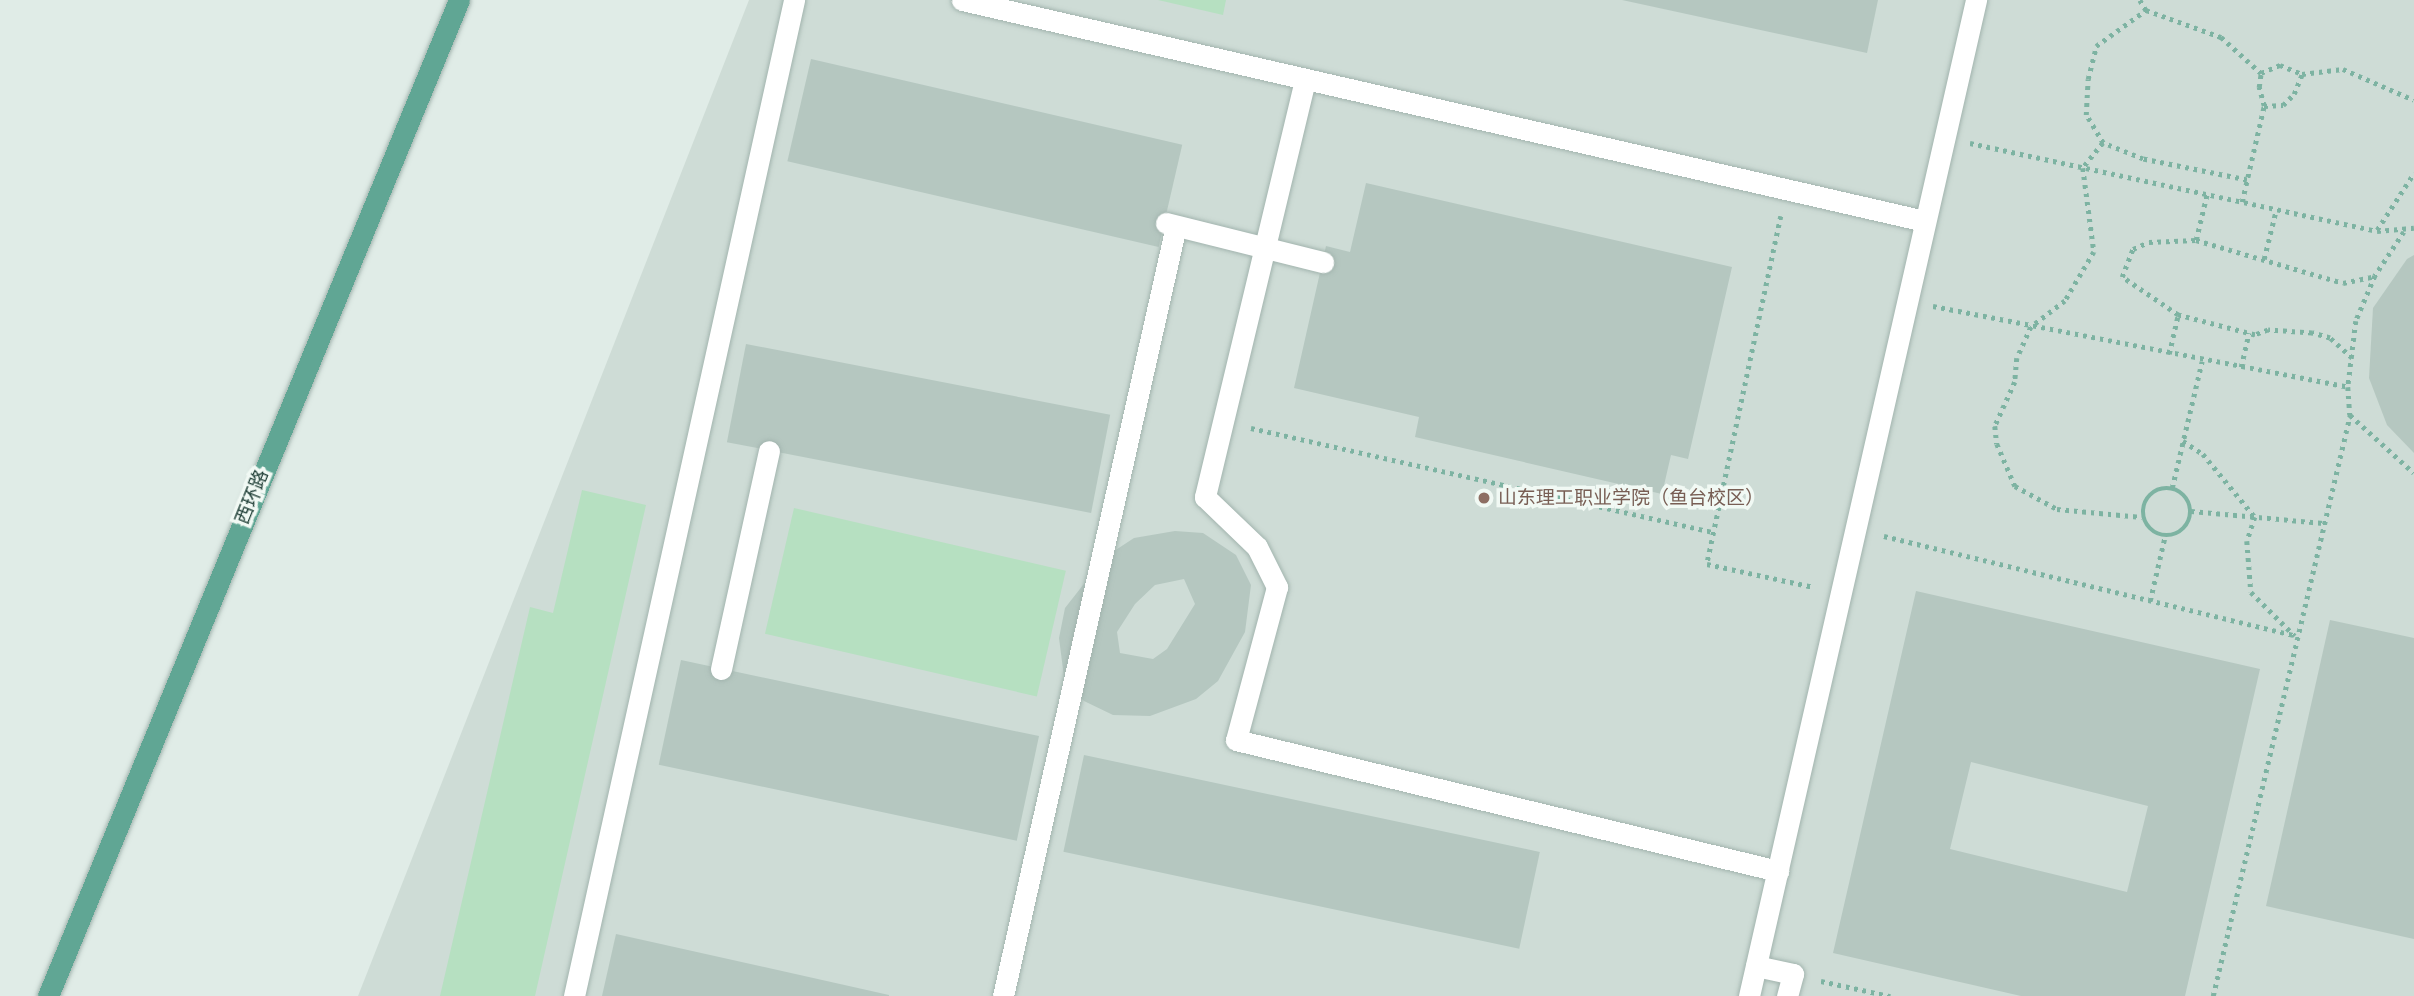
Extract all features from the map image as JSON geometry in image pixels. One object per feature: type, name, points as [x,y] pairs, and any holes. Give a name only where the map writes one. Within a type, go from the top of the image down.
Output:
[{"type":"main road","name":"西环路","points":[[48,996],[459,0]]},
{"type":"lane","points":[[574,996],[794,0]]},
{"type":"lane","points":[[962,0],[1925,221]]},
{"type":"lane","points":[[1749,996],[1976,0]]},
{"type":"lane","points":[[1305,80],[1205,497],[1257,547],[1277,587],[1236,740],[1778,871]]},
{"type":"lane","points":[[1003,996],[1171,225],[1323,262]]},
{"type":"lane","points":[[721,669],[769,451]]},
{"type":"lane","points":[[1756,966],[1793,974],[1787,996]]},
{"type":"path","points":[[2140,0],[2146,10],[2221,37],[2262,73]]},
{"type":"path","points":[[2146,10],[2096,46],[2088,79],[2086,116],[2103,144],[2143,159],[2247,180]]},
{"type":"path","points":[[2262,73],[2280,65],[2302,74],[2343,69],[2414,100]]},
{"type":"path","points":[[2242,202],[2264,106],[2259,87],[2262,73]]},
{"type":"path","points":[[2264,106],[2283,105],[2294,94],[2302,74]]},
{"type":"path","points":[[1945,137],[2377,231],[2404,231],[2414,228]]},
{"type":"path","points":[[2103,144],[2083,167],[2094,252],[2064,301],[2031,327],[2017,358],[2015,382],[1995,426],[1997,444],[2015,486],[2057,509],[2143,517]]},
{"type":"path","points":[[2377,231],[2414,173]]},
{"type":"path","points":[[1787,190],[1707,564],[1841,593]]},
{"type":"path","points":[[2196,240],[2207,194]]},
{"type":"path","points":[[2264,259],[2276,210]]},
{"type":"path","points":[[2213,996],[2295,636],[2350,415],[2348,387],[2356,321],[2375,276],[2404,231]]},
{"type":"path","points":[[2352,358],[2330,338],[2312,333],[2249,333],[2178,315],[2122,277],[2133,249],[2149,242],[2196,240],[2343,283],[2375,276]]},
{"type":"path","points":[[1907,300],[2202,361],[2348,387]]},
{"type":"path","points":[[2169,354],[2178,315]]},
{"type":"path","points":[[2241,367],[2249,333]]},
{"type":"path","points":[[2172,488],[2202,361]]},
{"type":"path","points":[[2350,415],[2414,473]]},
{"type":"path","points":[[1223,422],[1714,532]]},
{"type":"path","points":[[2183,441],[2203,454],[2255,517]]},
{"type":"path","points":[[2172,488],[2186,496],[2191,511],[2181,532],[2165,536],[2151,530],[2143,517],[2150,495],[2172,488]]},
{"type":"path","points":[[2191,511],[2323,523]]},
{"type":"path","points":[[2255,517],[2247,541],[2251,592],[2295,636]]},
{"type":"path","points":[[1856,529],[2295,636]]},
{"type":"path","points":[[2150,601],[2165,536]]},
{"type":"path","points":[[1793,974],[1890,996]]},
{"type":"shaded area","name":"山东理工职业学院（鱼台校区）","points":[[749,0],[2414,0],[2414,996],[358,996]]},
{"type":"green space","points":[[1158,0],[1226,0],[1223,15]]},
{"type":"green space","points":[[582,490],[646,505],[535,996],[440,996],[530,607],[553,613]]},
{"type":"green space","points":[[794,508],[1066,571],[1037,696],[765,634]]},
{"type":"building","points":[[1622,0],[1878,0],[1867,53]]},
{"type":"building","points":[[811,59],[1182,145],[1159,247],[787,161]]},
{"type":"building","points":[[1366,183],[1732,267],[1688,459],[1671,455],[1662,494],[1415,437],[1419,417],[1294,388],[1326,246],[1350,252]]},
{"type":"building","points":[[2414,255],[2414,453],[2387,425],[2369,378],[2373,308],[2407,259]]},
{"type":"building","points":[[746,344],[1110,415],[1091,513],[727,442]]},
{"type":"building","points":[[1175,531],[1203,533],[1236,555],[1251,585],[1245,632],[1218,681],[1196,699],[1150,716],[1113,715],[1084,701],[1064,677],[1059,638],[1065,608],[1105,557],[1134,538]],"holes":[[[1184,579],[1195,604],[1167,649],[1153,659],[1120,653],[1117,632],[1135,604],[1155,585]]]},
{"type":"building","points":[[1916,591],[2260,669],[2185,996],[2021,996],[1833,953]],"holes":[[[1971,762],[2148,806],[2127,892],[1950,849]]]},
{"type":"building","points":[[2330,620],[2414,638],[2414,939],[2266,906]]},
{"type":"building","points":[[681,660],[1039,736],[1017,841],[659,765]]},
{"type":"building","points":[[1084,755],[1540,852],[1519,949],[1063,852]]},
{"type":"building","points":[[616,934],[889,995],[889,996],[602,996]]},
{"type":"place","name":"山东理工职业学院（鱼台校区）","points":[[1484,498]]}]
